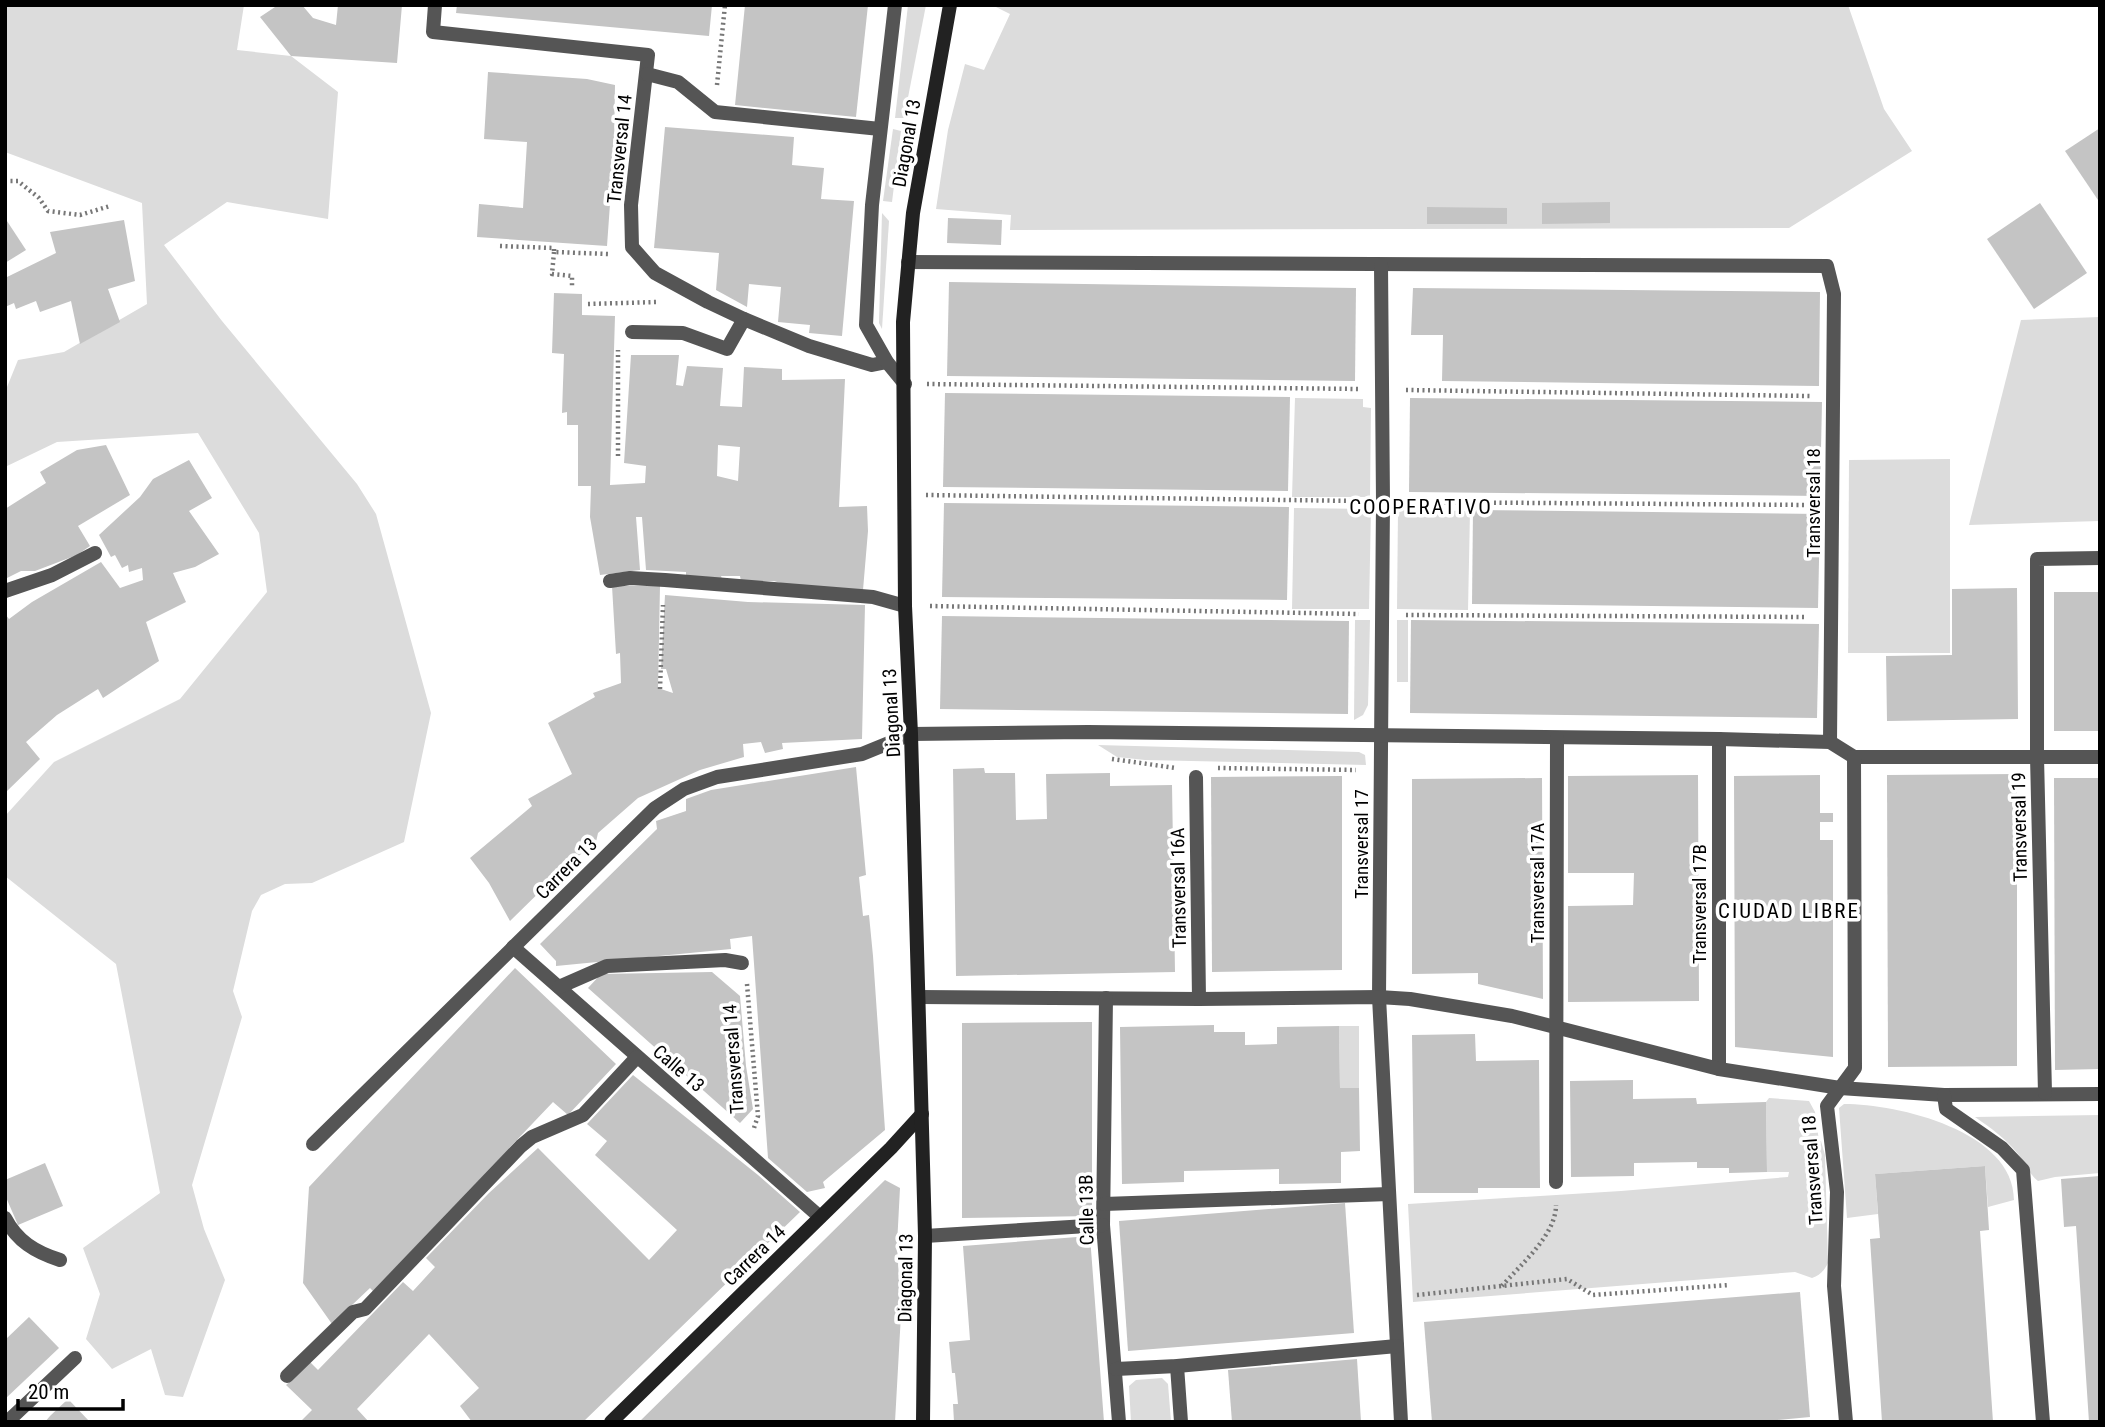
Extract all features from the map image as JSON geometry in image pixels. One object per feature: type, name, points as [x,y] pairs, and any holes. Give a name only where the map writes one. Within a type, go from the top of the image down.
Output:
[{"type":"main road","name":"Diagonal 13","points":[[923,1422],[925,1236],[920,996],[905,606],[903,322],[917,188],[950,5]]},
{"type":"main road","name":"Carrera 14","points":[[611,1422],[922,1114]]},
{"type":"street","name":"Transversal 14","points":[[435,5],[433,32],[648,55],[631,205],[632,247]]},
{"type":"street","points":[[895,5],[871,218],[866,325],[887,362],[905,384]]},
{"type":"street","points":[[647,74],[678,82],[715,112],[880,130]]},
{"type":"street","points":[[632,247],[655,273],[744,318],[809,346],[847,358],[872,365],[887,362]]},
{"type":"street","points":[[908,262],[1381,265]]},
{"type":"street","name":"Transversal 18","points":[[1381,265],[1827,266],[1834,294],[1830,742]]},
{"type":"street","name":"Transversal 17","points":[[1381,265],[1383,502],[1379,997],[1401,1422]]},
{"type":"street","points":[[632,332],[683,332],[727,349],[744,318]]},
{"type":"street","points":[[5,591],[51,575],[95,553]]},
{"type":"street","name":"Transversal 19","points":[[2045,1093],[2037,757],[2037,559],[2100,558]]},
{"type":"street","points":[[610,581],[630,578],[664,580],[873,597],[905,606]]},
{"type":"street","points":[[911,734],[1088,732],[1718,739],[1830,742],[1854,757],[2100,757]]},
{"type":"street","name":"Carrera 13","points":[[313,1144],[655,808],[684,789],[717,777],[862,754],[911,734]]},
{"type":"street","name":"Transversal 17A","points":[[1556,1027],[1557,738]]},
{"type":"street","name":"Transversal 17B","points":[[1718,739],[1719,1069]]},
{"type":"street","name":"Transversal 18","points":[[1846,1422],[1834,1286],[1837,1192],[1827,1106],[1855,1068],[1854,757]]},
{"type":"street","name":"Transversal 16A","points":[[1196,772],[1199,999]]},
{"type":"street","name":"Calle 13","points":[[513,947],[820,1217]]},
{"type":"street","points":[[559,987],[607,966],[726,960],[742,962]]},
{"type":"street","points":[[920,996],[1410,999],[1512,1016],[1719,1069],[1840,1088],[1944,1095],[2100,1094]]},
{"type":"street","name":"Calle 13B","points":[[1105,998],[1103,1225],[1119,1422]]},
{"type":"street","points":[[1556,1027],[1556,1182]]},
{"type":"street","points":[[287,1376],[353,1312],[365,1309],[521,1146],[532,1138],[583,1115],[637,1056]]},
{"type":"street","points":[[1944,1095],[1946,1109],[2002,1149],[2022,1170],[2043,1422]]},
{"type":"street","points":[[1104,1204],[1389,1194]]},
{"type":"street","points":[[5,1218],[11,1230],[24,1243],[41,1254],[60,1260]]},
{"type":"street","points":[[925,1236],[1103,1225]]},
{"type":"street","points":[[1116,1368],[1178,1366],[1397,1346]]},
{"type":"street","points":[[7,1422],[75,1358]]},
{"type":"street","points":[[1178,1366],[1181,1422]]},
{"type":"path","points":[[715,112],[725,5]]},
{"type":"path","points":[[5,181],[18,181],[39,198],[48,211],[80,215],[110,206]]},
{"type":"path","points":[[499,246],[554,248],[552,274],[572,276],[572,288]]},
{"type":"path","points":[[554,252],[617,255],[632,247]]},
{"type":"path","points":[[587,304],[661,302],[674,284]]},
{"type":"path","points":[[618,345],[618,456]]},
{"type":"path","points":[[905,384],[1832,397]]},
{"type":"path","points":[[904,495],[1832,505]]},
{"type":"path","points":[[660,690],[664,580]]},
{"type":"path","points":[[1088,732],[1092,747],[1103,756],[1117,761],[1196,772],[1380,770]]},
{"type":"path","name":"Transversal 14","points":[[742,962],[747,982],[758,1116],[746,1153]]},
{"type":"path","points":[[1501,1286],[1546,1233],[1556,1214],[1556,1182]]},
{"type":"path","points":[[1394,1297],[1567,1279],[1593,1295],[1729,1285]]},
{"type":"shaded area","points":[[5,5],[244,5],[237,50],[291,56],[338,92],[328,219],[227,202],[164,245],[222,321],[357,484],[376,514],[431,713],[404,842],[312,883],[285,884],[261,895],[252,911],[233,991],[242,1017],[192,1185],[204,1229],[225,1280],[183,1397],[165,1395],[151,1349],[112,1369],[86,1339],[100,1294],[83,1248],[160,1193],[116,964],[5,876],[5,816],[54,762],[180,699],[267,592],[259,533],[198,433],[57,442],[5,467],[5,392],[18,360],[64,352],[147,304],[142,203],[5,152]]},
{"type":"shaded area","points":[[908,5],[926,5],[904,118],[895,118]]},
{"type":"shaded area","points":[[992,5],[1848,5],[1884,109],[1912,151],[1789,228],[1010,230],[1011,215],[936,209],[948,130],[965,64],[984,70],[1010,14]]},
{"type":"shaded area","points":[[893,129],[901,131],[892,202],[883,201]]},
{"type":"shaded area","points":[[882,213],[889,221],[882,329],[879,323]]},
{"type":"shaded area","points":[[2100,317],[2100,521],[1969,525],[2021,320]]},
{"type":"shaded area","points":[[1295,398],[1363,399],[1363,407],[1371,408],[1370,497],[1292,497]]},
{"type":"shaded area","points":[[1950,459],[1950,653],[1848,653],[1849,460]]},
{"type":"shaded area","points":[[1294,508],[1371,509],[1369,609],[1292,609]]},
{"type":"shaded area","points":[[1398,510],[1470,511],[1468,610],[1397,609]]},
{"type":"shaded area","points":[[1355,620],[1370,620],[1368,705],[1363,715],[1354,720]]},
{"type":"shaded area","points":[[1397,620],[1408,620],[1408,682],[1397,682]]},
{"type":"shaded area","points":[[1098,745],[1359,752],[1365,755],[1366,765],[1145,760],[1117,757]]},
{"type":"shaded area","points":[[1339,1026],[1359,1026],[1359,1088],[1340,1088]]},
{"type":"shaded area","points":[[1769,1098],[1809,1101],[1815,1112],[1819,1141],[1825,1155],[1828,1263],[1817,1276],[1812,1278],[1795,1272],[1413,1302],[1408,1204],[1621,1191],[1788,1177],[1789,1172],[1767,1172],[1766,1102]]},
{"type":"shaded area","points":[[1844,1104],[1893,1109],[1922,1116],[1974,1139],[1995,1156],[2009,1176],[2014,1200],[1988,1207],[1985,1166],[1875,1174],[1878,1214],[1847,1218],[1839,1108]]},
{"type":"shaded area","points":[[2100,1115],[2100,1173],[2038,1181],[2008,1143],[1975,1117]]},
{"type":"shaded area","points":[[1162,1378],[1168,1384],[1171,1422],[1131,1422],[1129,1386],[1136,1380]]},
{"type":"building","points":[[278,5],[302,5],[313,18],[336,25],[338,5],[402,5],[397,63],[291,56],[260,17]]},
{"type":"building","points":[[457,5],[712,5],[709,36],[456,13]]},
{"type":"building","points":[[745,5],[868,5],[856,117],[735,105]]},
{"type":"building","points":[[488,72],[587,79],[615,85],[614,148],[607,246],[477,237],[479,204],[523,208],[527,142],[484,139]]},
{"type":"building","points":[[665,127],[794,137],[792,165],[824,168],[821,199],[854,201],[842,336],[809,333],[810,325],[778,322],[781,287],[749,284],[747,307],[716,290],[719,253],[654,248]]},
{"type":"building","points":[[2100,128],[2100,203],[2065,151]]},
{"type":"building","points":[[1610,202],[1610,223],[1542,224],[1542,203]]},
{"type":"building","points":[[2040,203],[2087,273],[2034,309],[1987,239]]},
{"type":"building","points":[[1427,207],[1507,208],[1507,224],[1427,224]]},
{"type":"building","points":[[5,218],[26,250],[5,263]]},
{"type":"building","points":[[948,218],[1002,220],[1001,245],[947,243]]},
{"type":"building","points":[[124,220],[135,281],[108,289],[120,322],[80,344],[71,301],[40,312],[36,301],[16,309],[14,303],[5,307],[5,278],[56,253],[50,232]]},
{"type":"building","points":[[949,282],[1356,288],[1355,381],[947,376]]},
{"type":"building","points":[[1413,288],[1820,292],[1819,386],[1442,381],[1443,335],[1411,335]]},
{"type":"building","points":[[554,293],[582,294],[582,315],[615,316],[610,485],[645,483],[646,466],[624,463],[631,355],[679,355],[676,385],[683,386],[687,366],[723,368],[720,406],[742,407],[744,367],[782,369],[782,380],[845,379],[839,507],[867,506],[868,531],[863,590],[800,589],[774,581],[741,581],[740,576],[721,576],[722,579],[686,576],[686,572],[646,570],[642,517],[636,517],[640,570],[600,575],[590,517],[591,486],[578,486],[578,425],[567,425],[567,412],[562,413],[564,354],[552,353]],"holes":[[[718,445],[740,447],[738,481],[717,476]]]},
{"type":"building","points":[[945,393],[1290,397],[1288,491],[943,487]]},
{"type":"building","points":[[1410,398],[1822,402],[1820,496],[1409,492]]},
{"type":"building","points":[[106,445],[130,495],[78,526],[90,546],[77,555],[35,571],[21,571],[5,579],[5,509],[46,483],[40,472],[77,450]]},
{"type":"building","points":[[189,460],[212,498],[189,511],[219,554],[195,567],[173,573],[186,602],[146,622],[159,661],[103,698],[98,689],[57,715],[26,742],[40,759],[5,793],[5,614],[9,619],[32,602],[101,562],[120,588],[143,580],[142,568],[129,572],[128,565],[122,568],[115,555],[111,557],[99,535],[140,497],[153,479]]},
{"type":"building","points":[[944,503],[1289,507],[1287,600],[942,597]]},
{"type":"building","points":[[1473,510],[1820,514],[1818,608],[1472,604]]},
{"type":"building","points":[[612,586],[660,586],[658,688],[673,693],[666,669],[661,669],[665,595],[748,602],[865,605],[862,739],[782,743],[783,749],[765,753],[761,742],[743,744],[744,757],[700,770],[638,798],[598,833],[596,842],[576,858],[578,860],[561,871],[510,921],[489,883],[470,858],[532,806],[528,799],[572,774],[548,723],[595,697],[593,693],[621,683],[620,653],[616,654]]},
{"type":"building","points":[[2017,588],[2018,719],[1887,721],[1886,656],[1952,655],[1952,589]]},
{"type":"building","points":[[2054,592],[2100,592],[2100,731],[2054,731]]},
{"type":"building","points":[[942,616],[1349,621],[1348,714],[940,709]]},
{"type":"building","points":[[1411,620],[1819,624],[1817,718],[1410,713]]},
{"type":"building","points":[[856,767],[866,875],[859,877],[863,916],[869,915],[885,1130],[823,1182],[825,1188],[807,1192],[768,1158],[752,936],[730,939],[731,949],[556,966],[556,961],[540,944],[657,829],[656,821],[686,811],[686,799],[711,790]]},
{"type":"building","points":[[984,768],[985,773],[1015,773],[1016,820],[1047,819],[1046,774],[1110,773],[1110,786],[1172,785],[1175,972],[956,976],[953,769]]},
{"type":"building","points":[[2017,774],[2017,1066],[1888,1067],[1887,775]]},
{"type":"building","points":[[1698,775],[1699,1001],[1568,1002],[1568,906],[1633,905],[1634,873],[1568,873],[1568,776]]},
{"type":"building","points":[[1820,775],[1820,813],[1833,813],[1833,822],[1820,822],[1820,840],[1833,840],[1833,1057],[1735,1047],[1734,776]]},
{"type":"building","points":[[1342,776],[1342,970],[1212,972],[1211,777]]},
{"type":"building","points":[[1542,778],[1543,999],[1478,984],[1478,973],[1412,974],[1412,779]]},
{"type":"building","points":[[2054,778],[2100,778],[2100,1069],[2055,1070]]},
{"type":"building","points":[[515,968],[616,1064],[568,1115],[553,1102],[373,1291],[370,1288],[332,1324],[303,1283],[309,1187]]},
{"type":"building","points":[[712,972],[740,996],[753,1109],[740,1123],[588,988],[601,974]]},
{"type":"building","points":[[1092,1022],[1092,1216],[962,1218],[962,1023]]},
{"type":"building","points":[[1214,1025],[1214,1032],[1245,1032],[1245,1045],[1277,1044],[1277,1027],[1339,1026],[1340,1088],[1359,1088],[1360,1151],[1341,1152],[1341,1183],[1279,1184],[1279,1169],[1184,1171],[1184,1182],[1122,1184],[1120,1027]]},
{"type":"building","points":[[1475,1034],[1476,1061],[1539,1060],[1540,1188],[1478,1188],[1478,1193],[1414,1193],[1412,1035]]},
{"type":"building","points":[[633,1075],[800,1212],[583,1422],[472,1422],[460,1406],[479,1388],[429,1334],[357,1409],[369,1422],[300,1422],[312,1410],[286,1385],[310,1362],[318,1370],[403,1282],[413,1291],[435,1267],[426,1258],[489,1193],[538,1148],[649,1260],[677,1230],[595,1155],[607,1141],[587,1124]]},
{"type":"building","points":[[1633,1080],[1633,1099],[1696,1098],[1697,1104],[1766,1102],[1767,1172],[1729,1173],[1729,1168],[1697,1168],[1697,1162],[1634,1163],[1634,1176],[1571,1177],[1570,1081]]},
{"type":"building","points":[[45,1163],[63,1206],[18,1225],[5,1195],[5,1180]]},
{"type":"building","points":[[1985,1166],[1989,1230],[1980,1231],[1993,1422],[1882,1422],[1870,1239],[1880,1238],[1875,1174]]},
{"type":"building","points":[[2100,1176],[2100,1422],[2089,1422],[2076,1226],[2064,1227],[2061,1179]]},
{"type":"building","points":[[885,1180],[900,1188],[897,1245],[901,1314],[895,1422],[639,1422]]},
{"type":"building","points":[[1345,1203],[1354,1333],[1128,1351],[1119,1221]]},
{"type":"building","points":[[1090,1236],[1104,1422],[954,1422],[953,1404],[958,1404],[949,1342],[970,1340],[963,1246]]},
{"type":"building","points":[[1800,1292],[1810,1417],[1756,1422],[1432,1422],[1424,1322]]},
{"type":"building","points":[[29,1317],[59,1348],[5,1399],[5,1340]]},
{"type":"building","points":[[1357,1359],[1361,1422],[1232,1422],[1228,1370]]},
{"type":"building","points":[[68,1399],[90,1422],[45,1422],[50,1416]]},
{"type":"district","name":"COOPERATIVO","points":[[1421,507]]},
{"type":"district","name":"CIUDAD LIBRE","points":[[1789,911]]}]
